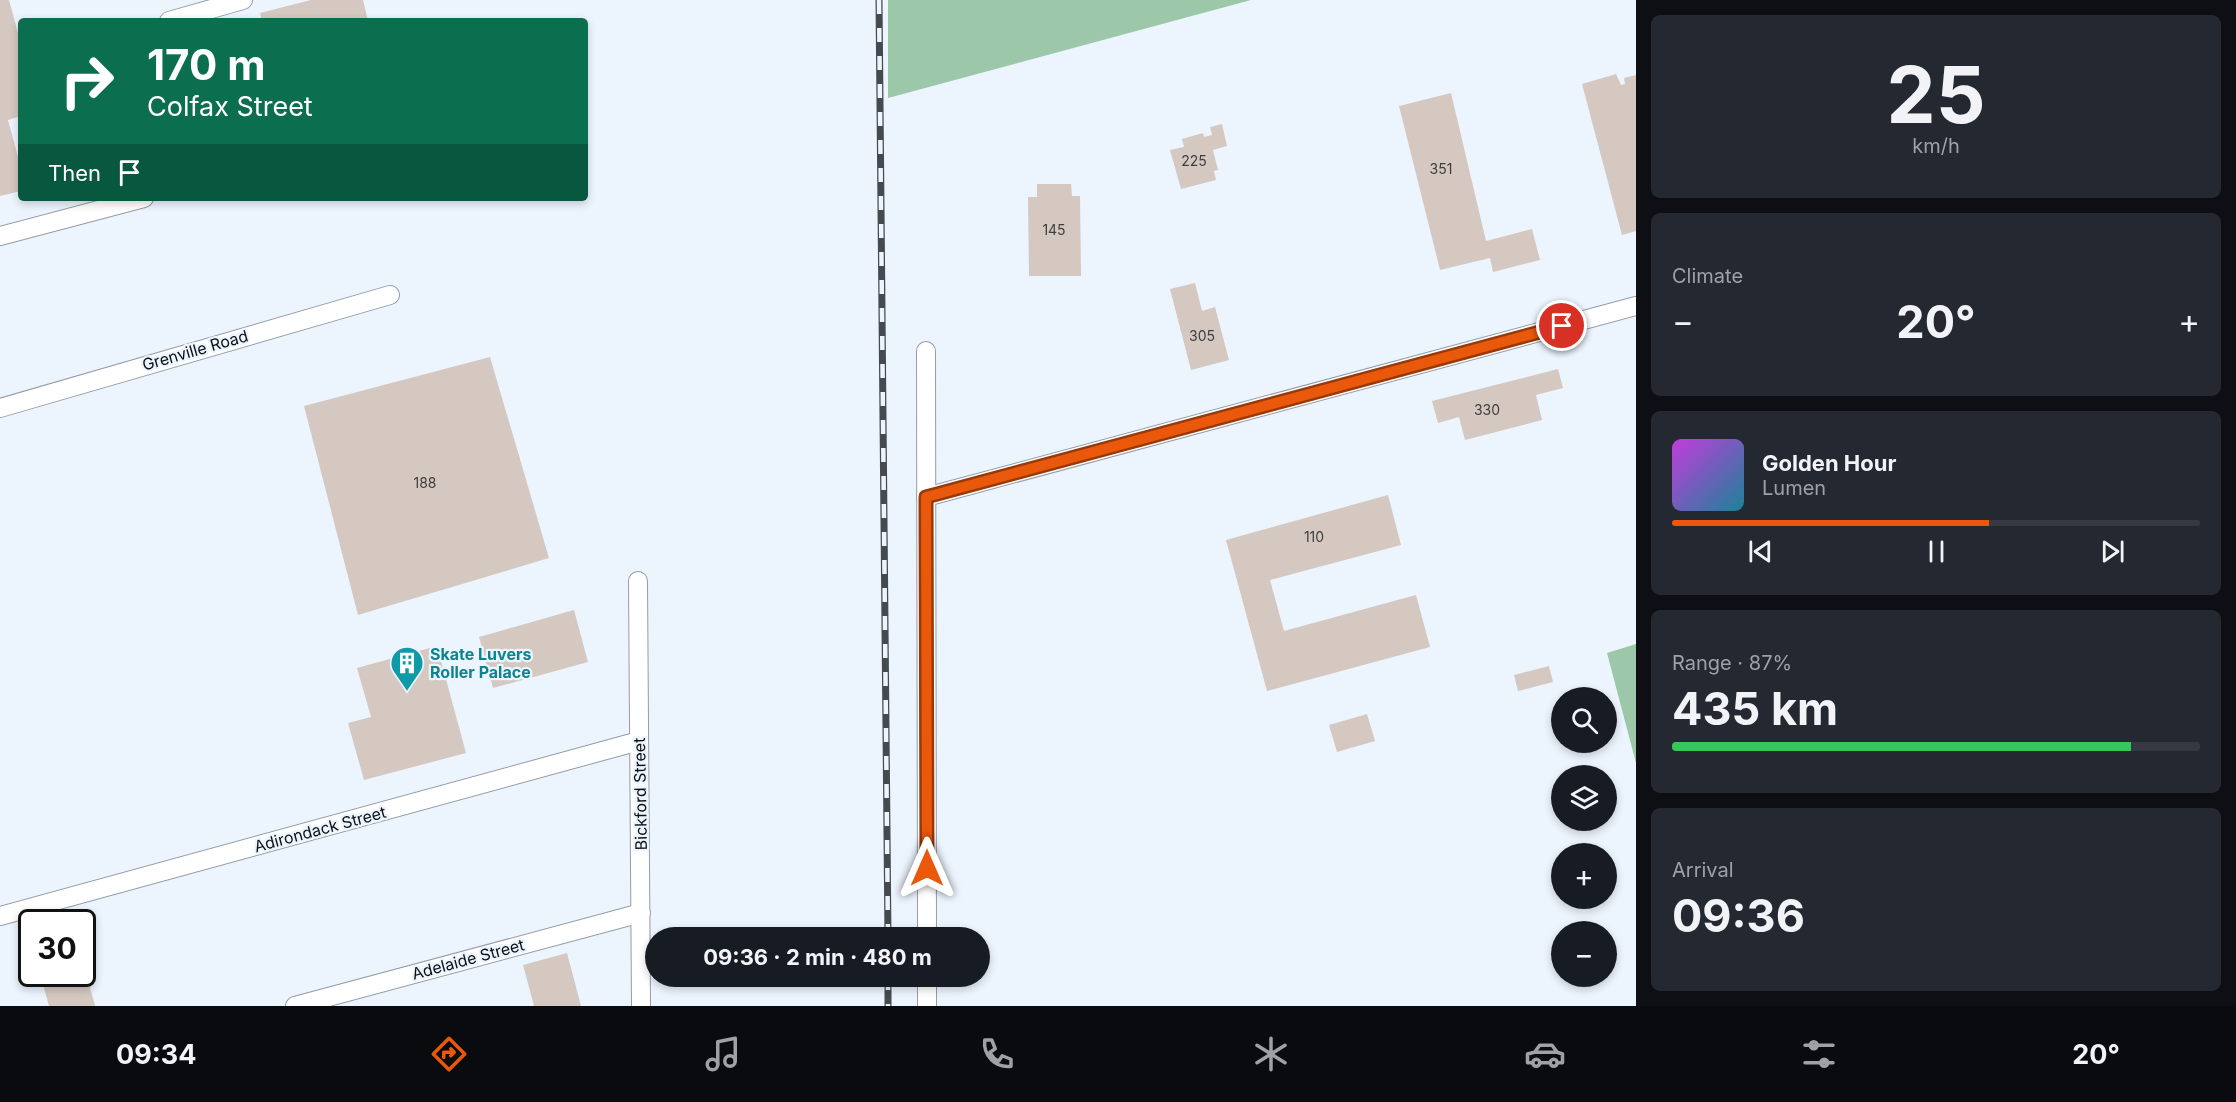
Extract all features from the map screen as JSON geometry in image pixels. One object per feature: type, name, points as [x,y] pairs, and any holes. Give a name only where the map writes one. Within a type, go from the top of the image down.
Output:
[{"type":"street","points":[[180,18],[243,0]]},
{"type":"street","points":[[0,236],[133,201]]},
{"type":"street","name":"Grenville Road","points":[[0,408],[390,295]]},
{"type":"street","points":[[926,497],[1636,306]]},
{"type":"street","points":[[926,351],[927,927]]},
{"type":"street","name":"Bickford Street","points":[[638,581],[641,1006]]},
{"type":"street","name":"Adirondack Street","points":[[0,916],[639,741]]},
{"type":"street","name":"Adelaide Street","points":[[295,1006],[641,913]]},
{"type":"street","points":[[927,987],[927,1006]]},
{"type":"green space","points":[[888,0],[1251,0],[888,98]]},
{"type":"green space","points":[[1636,644],[1636,763],[1617,687],[1607,653]]},
{"type":"building","points":[[0,0],[9,0],[18,33],[18,117],[8,120],[18,157],[18,192],[0,196]]},
{"type":"building","points":[[311,0],[363,0],[367,18],[261,18],[260,13]]},
{"type":"building","points":[[1616,74],[1621,85],[1625,84],[1624,78],[1636,75],[1636,231],[1622,235],[1582,84]]},
{"type":"building","points":[[1451,93],[1486,241],[1532,229],[1540,260],[1493,272],[1490,258],[1440,270],[1399,106]]},
{"type":"building","points":[[1222,124],[1227,146],[1213,150],[1218,170],[1214,171],[1216,180],[1181,189],[1170,150],[1184,147],[1182,139],[1203,133],[1204,137],[1212,135],[1210,127]]},
{"type":"building","points":[[1037,184],[1071,184],[1072,196],[1080,196],[1081,276],[1029,276],[1028,197],[1037,197]]},
{"type":"building","points":[[1195,283],[1202,311],[1215,307],[1229,360],[1191,370],[1170,289]]},
{"type":"building","points":[[490,357],[549,558],[358,615],[304,406]]},
{"type":"building","points":[[1558,369],[1563,388],[1536,395],[1542,420],[1465,440],[1459,417],[1438,423],[1432,401]]},
{"type":"building","points":[[1388,495],[1401,545],[1270,580],[1284,631],[1416,595],[1430,647],[1267,691],[1226,540]]},
{"type":"building","points":[[574,610],[588,662],[493,688],[479,637]]},
{"type":"building","name":"Skate Luvers Roller Palace","points":[[437,646],[466,753],[364,780],[348,723],[371,717],[357,668]]},
{"type":"building","points":[[1549,666],[1553,682],[1518,691],[1514,675]]},
{"type":"building","points":[[1367,714],[1375,741],[1337,752],[1329,725]]},
{"type":"building","points":[[567,953],[581,1006],[534,1006],[523,965]]},
{"type":"building","points":[[44,987],[90,987],[95,1006],[49,1006]]},
{"type":"railway","points":[[879,0],[888,927]]},
{"type":"railway","points":[[888,987],[888,1006]]},
{"type":"place","name":"Skate Luvers Roller Palace","points":[[407,692]]},
{"type":"route","points":[[927,868],[926,497],[1032,471],[1562,326]]}]
